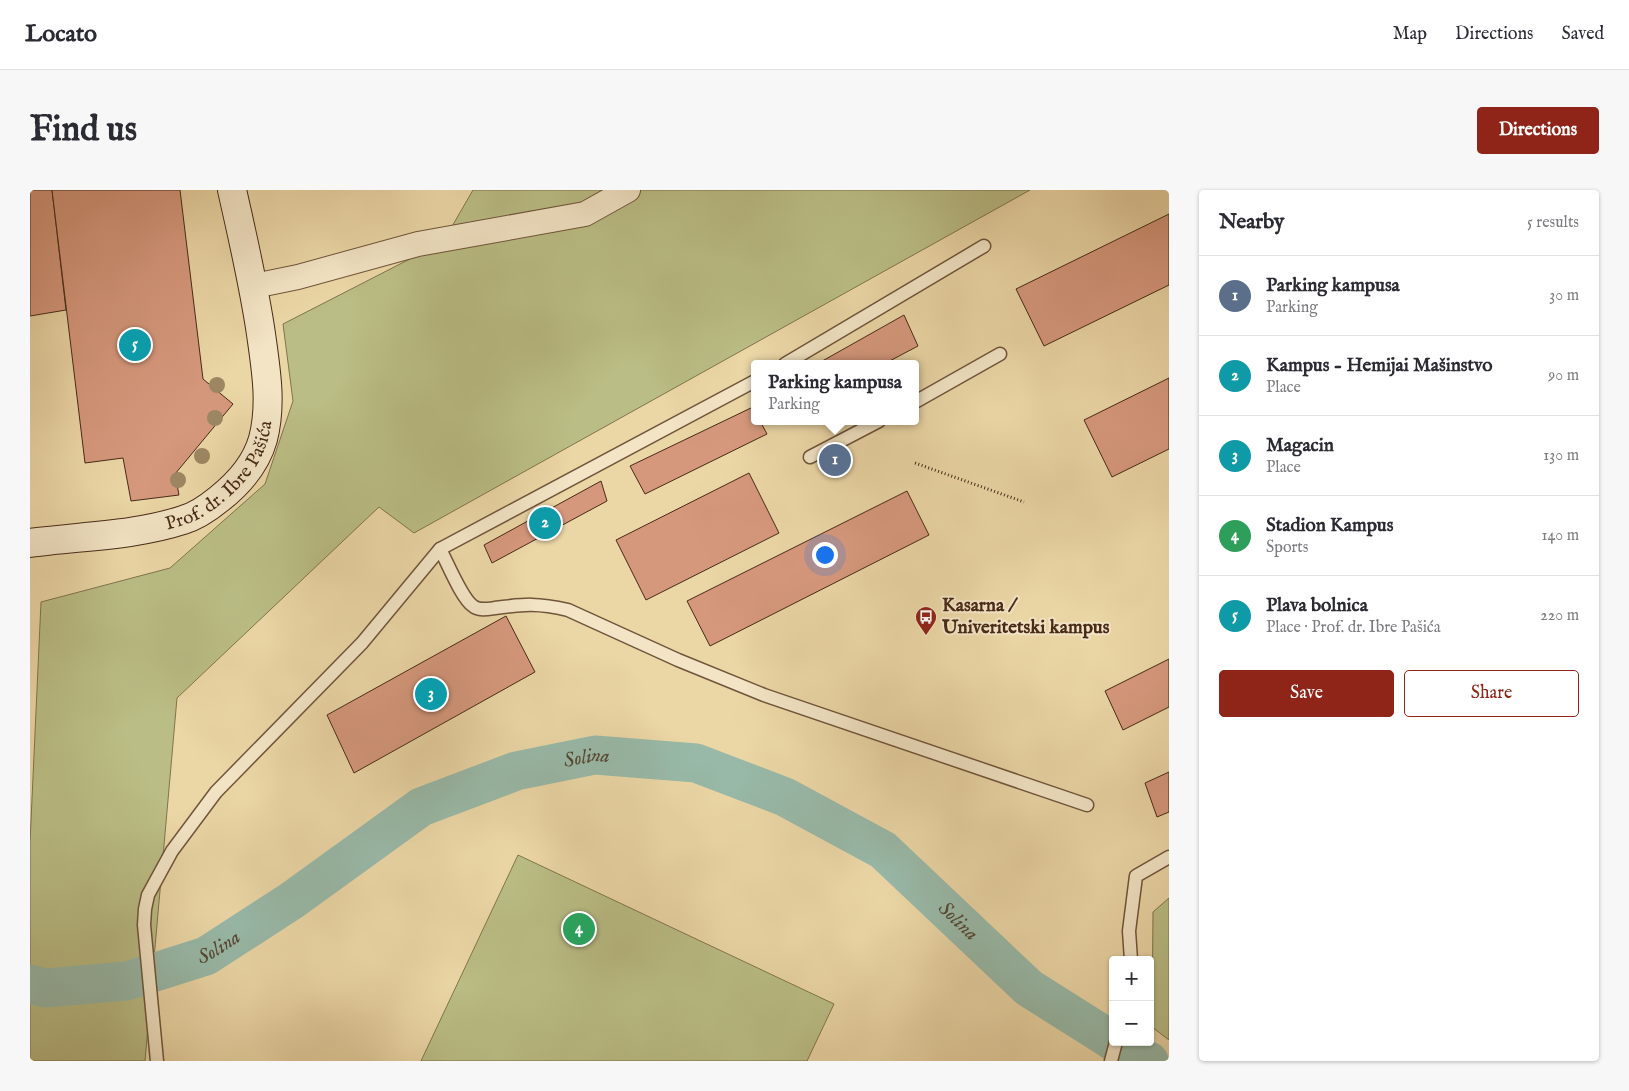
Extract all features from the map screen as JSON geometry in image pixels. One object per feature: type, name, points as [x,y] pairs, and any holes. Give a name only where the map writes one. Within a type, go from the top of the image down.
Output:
[{"type":"street","name":"Prof. dr. Ibre Pašića","points":[[30,543],[157,527],[183,520],[198,514],[228,492],[254,462],[262,441],[268,414],[267,376],[254,286],[232,190]]},
{"type":"street","points":[[254,286],[298,277],[418,244],[585,214],[628,190]]},
{"type":"lane","points":[[792,360],[984,246]]},
{"type":"lane","points":[[919,400],[1000,354]]},
{"type":"lane","points":[[157,1061],[144,909],[148,895],[172,851],[216,792],[362,643],[440,549],[751,383]]},
{"type":"lane","points":[[810,457],[871,425]]},
{"type":"lane","points":[[440,549],[467,601],[477,609],[528,603],[568,610],[678,660],[764,695],[1087,805]]},
{"type":"lane","points":[[1131,956],[1129,931],[1136,876],[1169,857]]},
{"type":"lane","points":[[1111,1061],[1115,1046]]},
{"type":"path","points":[[915,462],[1024,502]]},
{"type":"green space","points":[[473,190],[1030,190],[414,533],[379,507],[177,698],[145,1061],[30,1061],[30,843],[41,602],[170,568],[265,484],[293,401],[283,324],[443,242]]},
{"type":"green space","points":[[518,855],[834,1004],[807,1061],[421,1061]]},
{"type":"green space","points":[[1169,898],[1169,1040],[1154,1029],[1153,912]]},
{"type":"building","points":[[30,190],[52,190],[66,310],[30,316]]},
{"type":"building","points":[[52,190],[180,190],[203,379],[233,404],[175,474],[179,495],[131,501],[123,458],[85,463]]},
{"type":"building","points":[[1169,214],[1169,285],[1044,346],[1016,289]]},
{"type":"building","points":[[904,315],[918,346],[892,360],[824,360]]},
{"type":"building","points":[[1169,378],[1169,449],[1112,477],[1084,420]]},
{"type":"building","points":[[751,408],[751,425],[762,425],[767,434],[645,494],[630,466]]},
{"type":"building","points":[[749,473],[779,533],[646,600],[616,540]]},
{"type":"building","points":[[601,481],[607,501],[492,563],[484,545]]},
{"type":"building","points":[[907,491],[929,535],[710,646],[687,601]]},
{"type":"building","points":[[506,616],[535,672],[354,773],[327,715]]},
{"type":"building","points":[[1169,659],[1169,707],[1123,730],[1105,691]]},
{"type":"building","points":[[1169,772],[1169,812],[1157,817],[1145,783]]},
{"type":"waterway","name":"Solina","points":[[30,984],[45,988],[127,981],[206,956],[291,901],[421,807],[516,771],[595,755],[696,763],[785,797],[883,850],[1029,988],[1109,1038]]},
{"type":"waterway","name":"Solina","points":[[1120,1046],[1140,1059],[1149,1061]]},
{"type":"place","name":"Plava bolnica","points":[[135,345]]},
{"type":"place","name":"Parking kampusa","points":[[835,460]]},
{"type":"place","name":"Kampus - Hemijai Mašinstvo","points":[[545,523]]},
{"type":"place","name":"Kasarna / Univeritetski kampus","points":[[926,636]]},
{"type":"place","name":"Magacin","points":[[431,694]]},
{"type":"place","name":"Stadion Kampus","points":[[579,929]]}]
